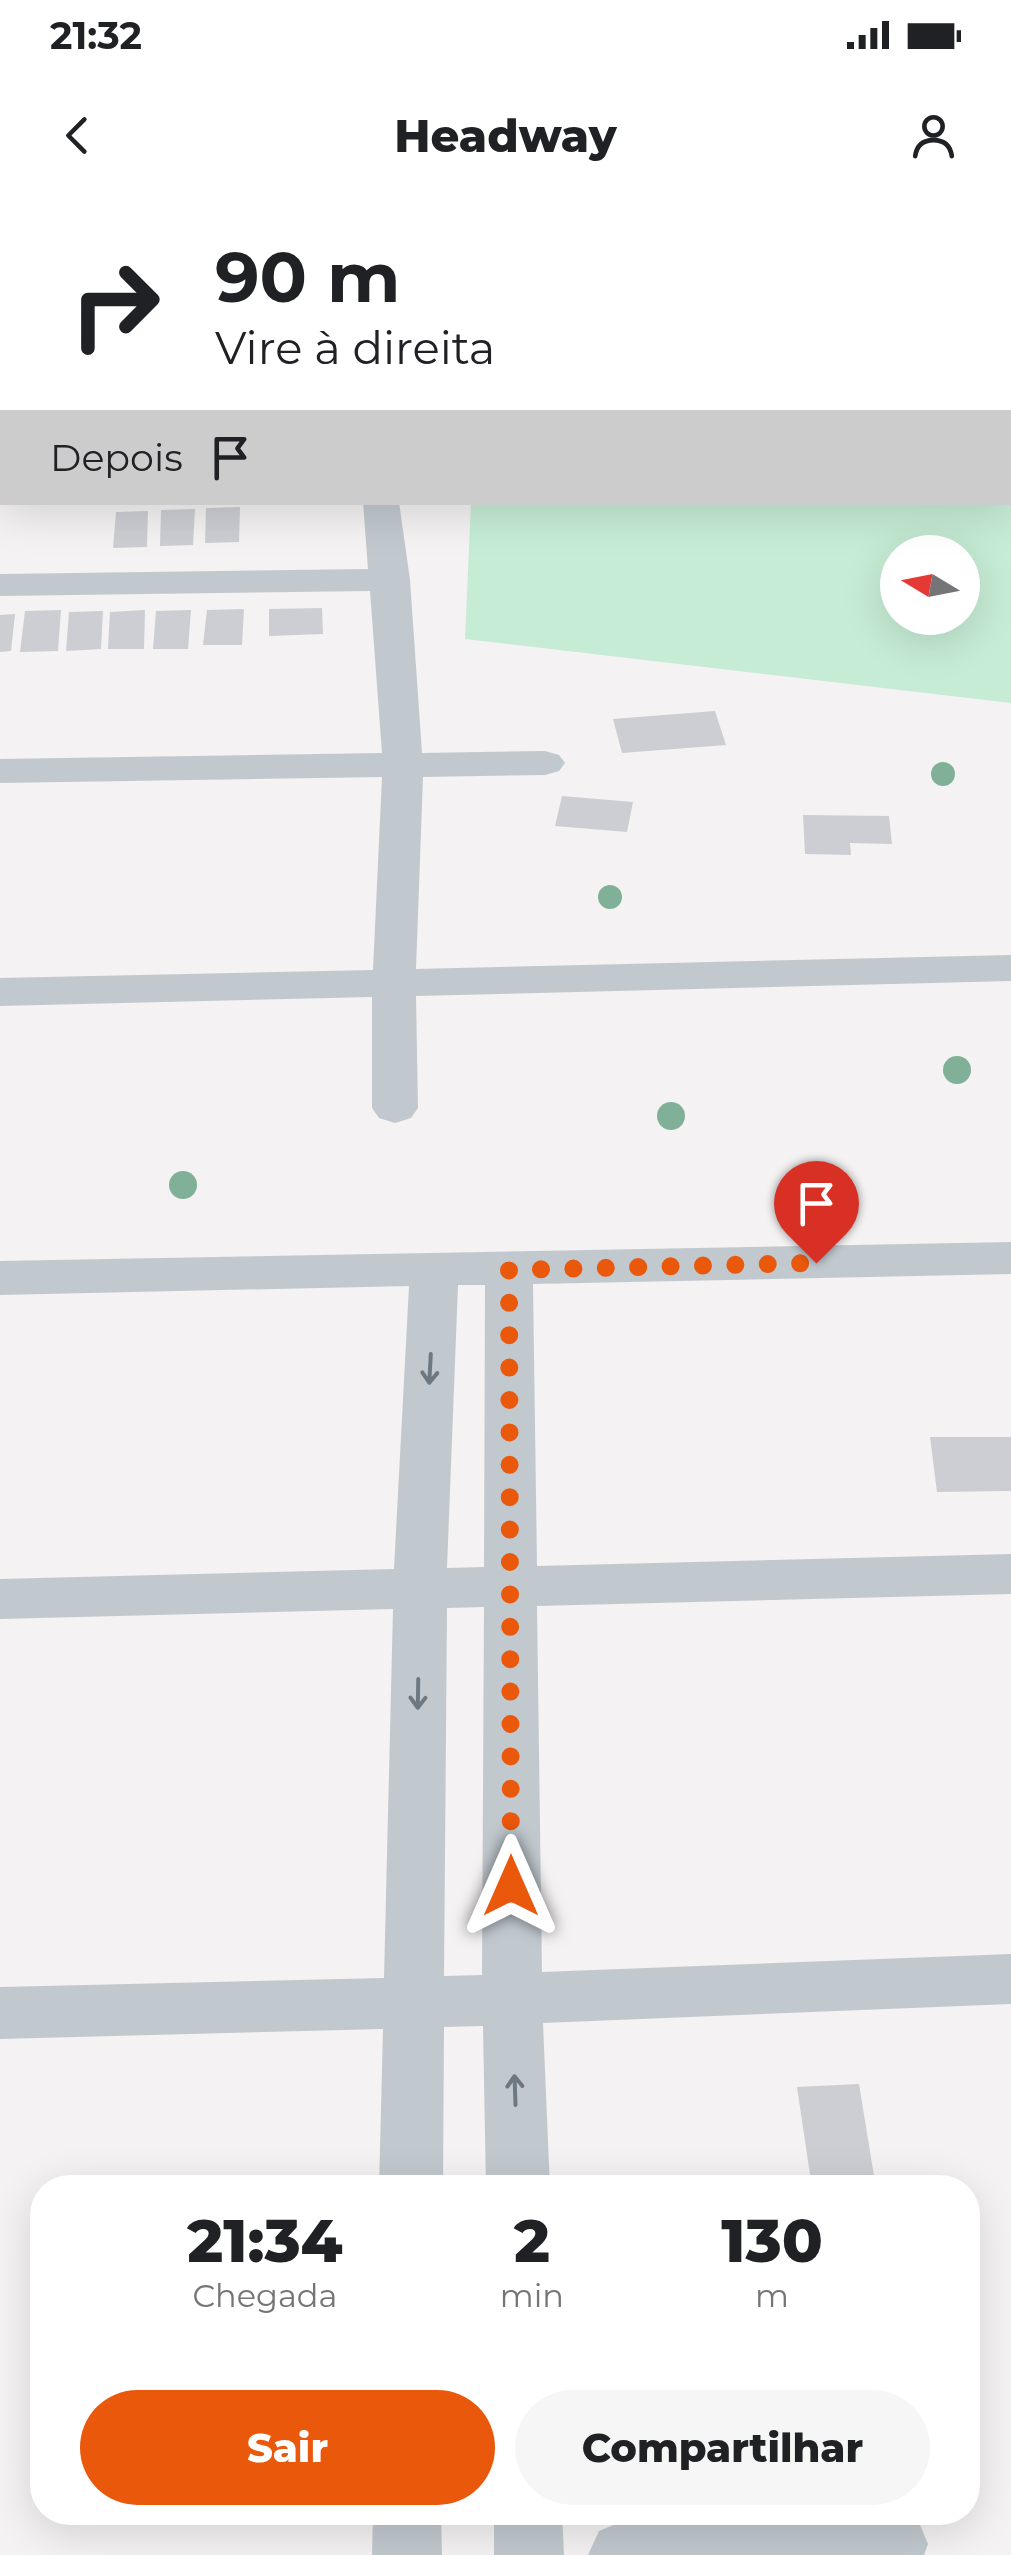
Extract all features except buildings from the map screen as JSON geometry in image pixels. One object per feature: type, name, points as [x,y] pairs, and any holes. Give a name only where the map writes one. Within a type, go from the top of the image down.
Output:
[{"type":"street","points":[[381,505],[391,580],[403,766],[394,984],[395,1108]]},
{"type":"street","points":[[0,585],[391,580]]},
{"type":"street","points":[[0,770],[546,763]]},
{"type":"street","points":[[0,992],[1011,968]]},
{"type":"street","points":[[0,1278],[1011,1258]]},
{"type":"street","points":[[509,1270],[512,1998],[518,2175]]},
{"type":"street","points":[[412,2175],[420,1586],[434,1272]]},
{"type":"street","points":[[0,1600],[420,1586],[1011,1574]]},
{"type":"street","points":[[0,2013],[414,2003],[1011,1979]]},
{"type":"street","points":[[407,2555],[408,2525]]},
{"type":"street","points":[[528,2525],[529,2555]]},
{"type":"street","points":[[623,2555],[894,2544]]},
{"type":"green space","points":[[471,505],[1011,505],[1011,703],[465,639]]},
{"type":"route","points":[[511,1886],[509,1270],[816,1263]]}]
